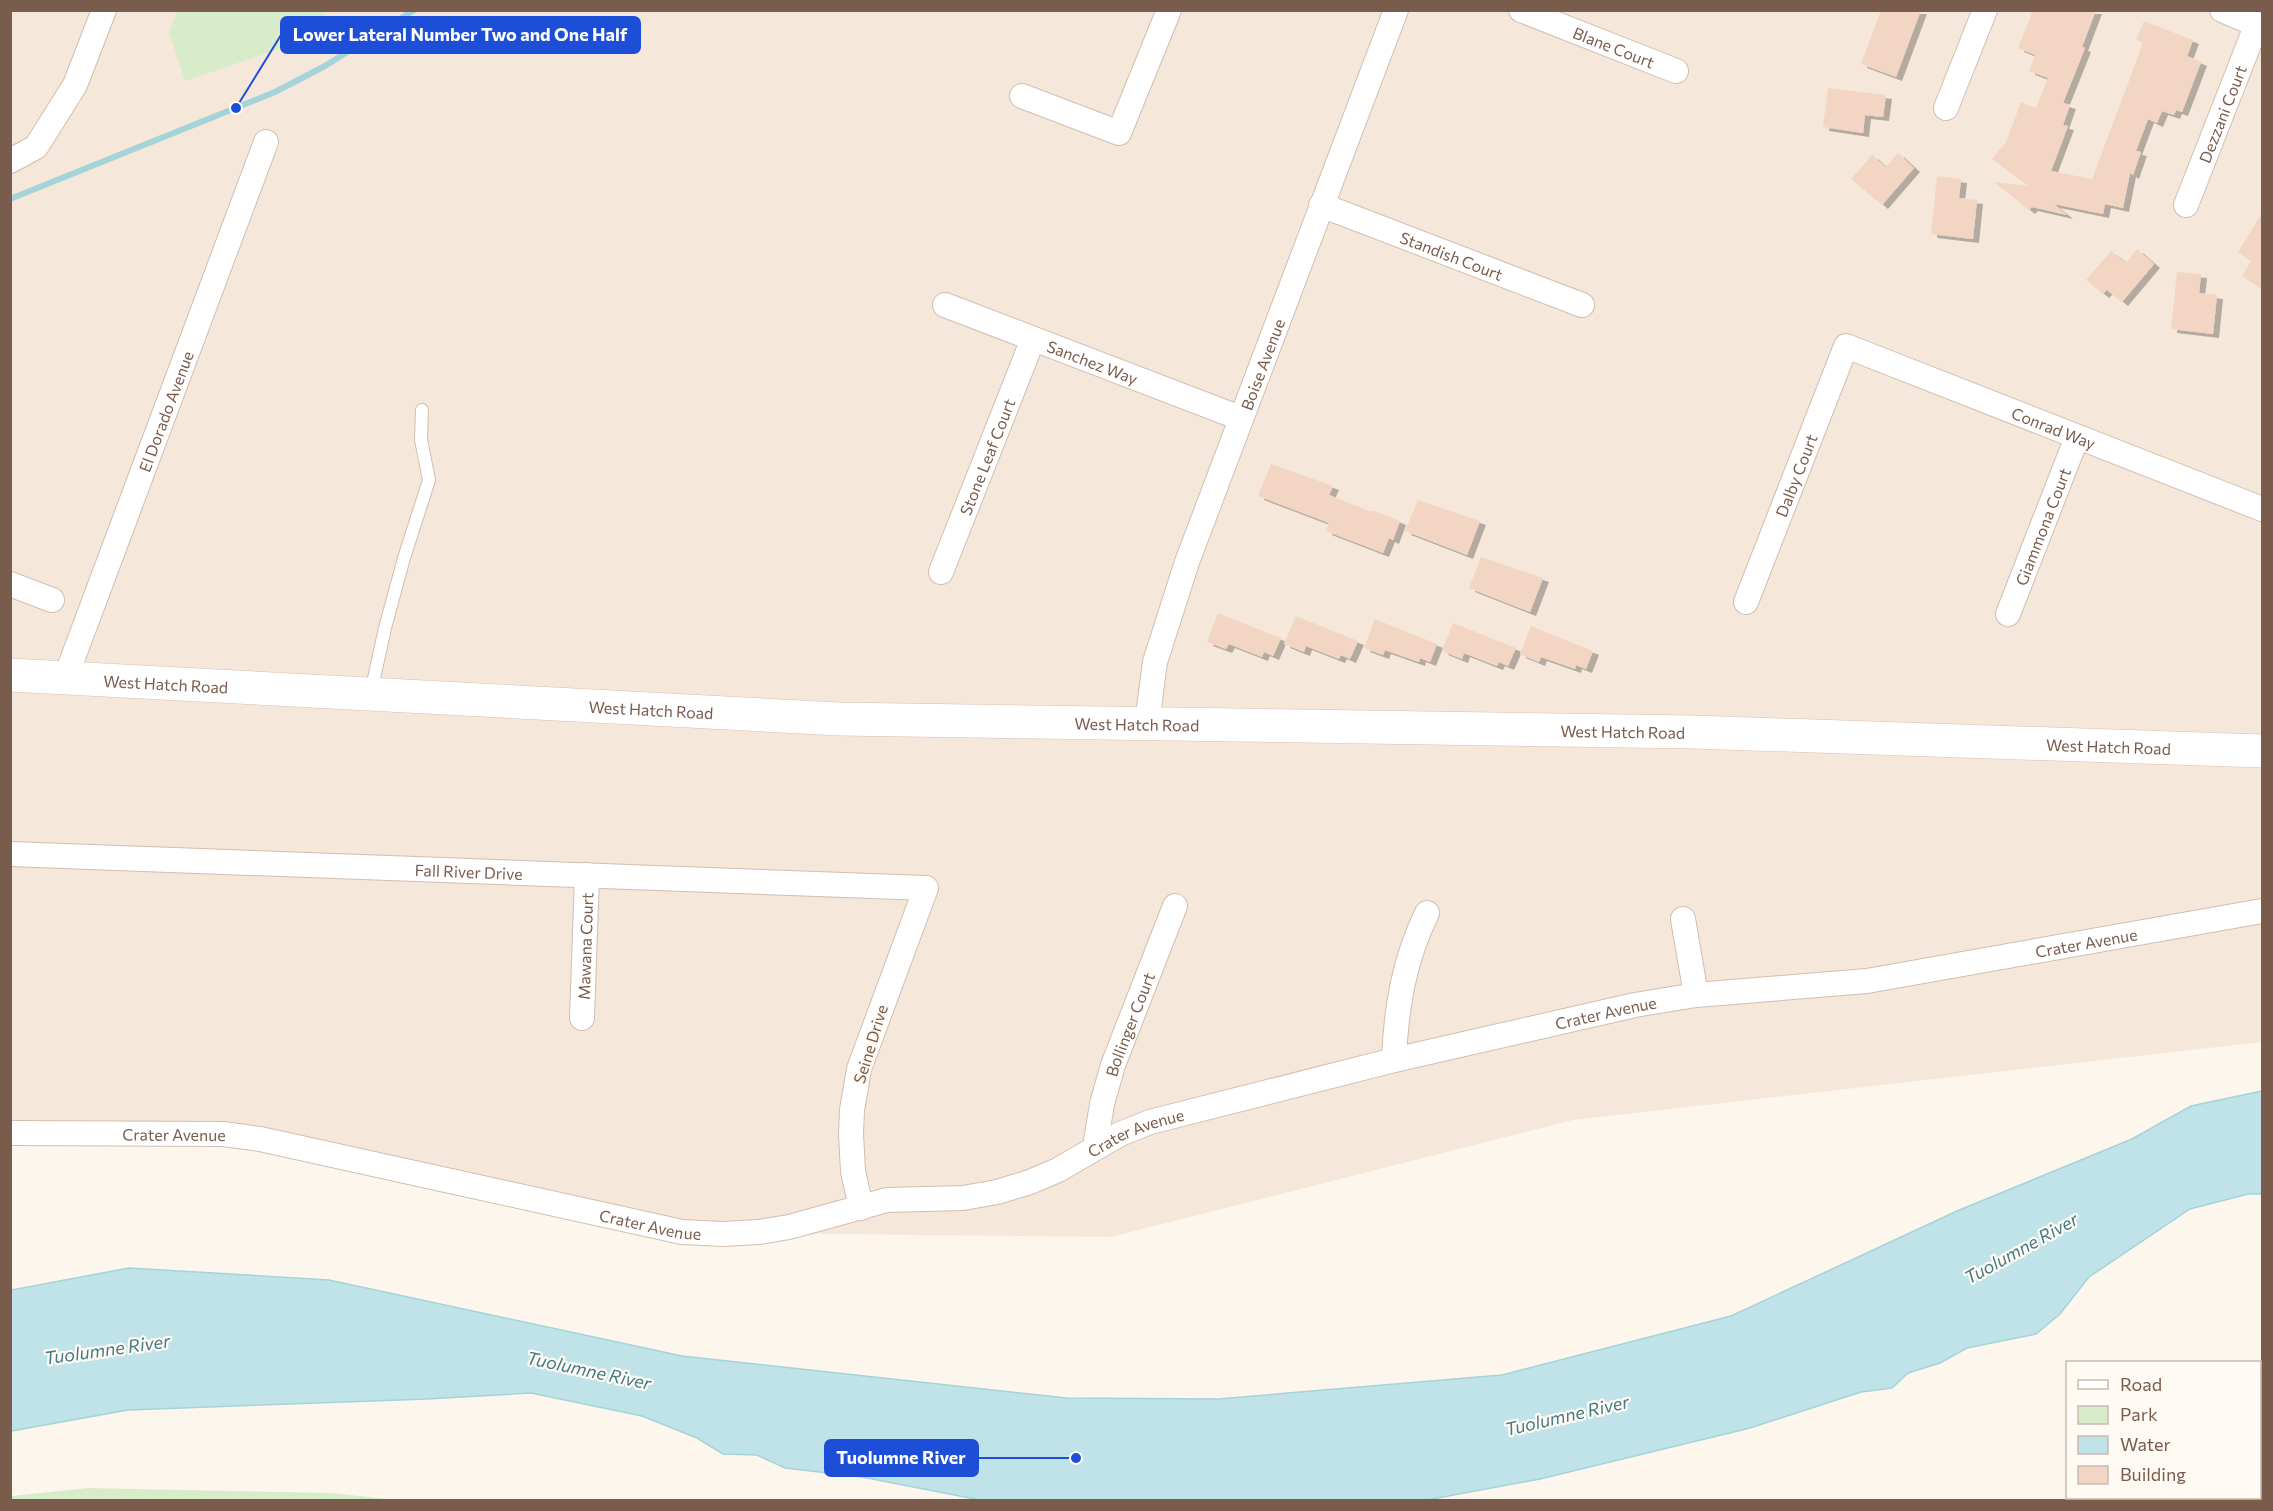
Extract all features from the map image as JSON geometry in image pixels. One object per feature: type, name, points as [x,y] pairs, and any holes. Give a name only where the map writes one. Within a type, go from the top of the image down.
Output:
[{"type":"main road","name":"West Hatch Road","points":[[10,675],[839,719],[1693,732],[2262,751]]},
{"type":"street","points":[[10,161],[36,147],[75,85],[104,10]]},
{"type":"street","points":[[1022,96],[1119,133],[1169,10]]},
{"type":"street","name":"Boise Avenue","points":[[1147,723],[1155,662],[1169,613],[1240,418],[1396,10]]},
{"type":"street","name":"Blane Court","points":[[1521,10],[1676,71]]},
{"type":"street","points":[[1946,108],[1985,10]]},
{"type":"street","points":[[2222,10],[2260,25]]},
{"type":"street","name":"Dezzani Court","points":[[2186,205],[2260,25]]},
{"type":"street","name":"El Dorado Avenue","points":[[65,679],[266,142]]},
{"type":"street","name":"Standish Court","points":[[1321,205],[1582,305]]},
{"type":"street","name":"Sanchez Way","points":[[945,305],[1240,418]]},
{"type":"street","name":"Stone Leaf Court","points":[[941,572],[1033,339]]},
{"type":"street","name":"Conrad Way","points":[[1846,346],[2262,509]]},
{"type":"street","name":"Dalby Court","points":[[1746,602],[1846,346]]},
{"type":"street","name":"Giammona Court","points":[[2008,614],[2077,437]]},
{"type":"street","points":[[10,584],[52,600]]},
{"type":"street","name":"Fall River Drive","points":[[10,854],[926,888]]},
{"type":"street","name":"Mawana Court","points":[[582,1018],[587,875]]},
{"type":"street","name":"Seine Drive","points":[[861,1208],[853,1171],[851,1134],[852,1110],[859,1069],[926,888]]},
{"type":"street","name":"Bollinger Court","points":[[1095,1147],[1102,1104],[1113,1065],[1175,906]]},
{"type":"street","name":"Crater Avenue","points":[[10,1133],[224,1134],[260,1139],[682,1232],[723,1234],[759,1232],[789,1227],[887,1200],[963,1198],[997,1192],[1058,1170],[1095,1147],[1150,1122],[1394,1060],[1635,1005],[1696,995],[1867,981],[2262,911]]},
{"type":"street","points":[[1394,1060],[1396,1019],[1401,985],[1414,939],[1427,913]]},
{"type":"street","points":[[1683,919],[1696,995]]},
{"type":"lane","points":[[370,693],[404,558],[429,480],[421,440],[422,410]]},
{"type":"shaded area","points":[[11,11],[2262,11],[2262,1042],[1573,1120],[1111,1237],[654,1232],[224,1130],[11,1143]]},
{"type":"green space","points":[[324,10],[326,33],[185,81],[169,33],[177,11]]},
{"type":"green space","points":[[88,1488],[331,1493],[396,1500],[11,1500],[11,1496]]},
{"type":"water","points":[[2262,1091],[2262,1194],[2248,1194],[2190,1209],[2089,1277],[2060,1314],[2036,1334],[1967,1348],[1940,1363],[1908,1373],[1892,1388],[1861,1392],[1750,1428],[1540,1479],[1427,1500],[980,1500],[862,1477],[785,1468],[757,1455],[723,1454],[697,1438],[642,1416],[531,1393],[128,1410],[11,1431],[11,1290],[129,1268],[329,1280],[682,1356],[1066,1398],[1218,1399],[1502,1375],[1731,1316],[1957,1211],[2132,1139],[2191,1106]]},
{"type":"building","points":[[1881,10],[1921,10],[1896,77],[1861,64]]},
{"type":"building","points":[[2033,10],[2096,10],[2082,47],[2085,48],[2063,103],[2070,105],[2063,125],[2068,126],[2051,171],[2092,179],[2143,42],[2136,40],[2144,21],[2193,40],[2187,56],[2201,62],[2182,112],[2176,110],[2174,115],[2162,111],[2157,123],[2148,119],[2136,151],[2141,152],[2133,175],[2130,173],[2123,208],[2105,204],[2103,214],[2054,204],[2067,215],[2032,207],[2029,210],[1994,182],[2028,186],[1992,159],[2006,142],[2021,102],[2036,108],[2048,78],[2029,71],[2035,55],[2018,48]]},
{"type":"building","points":[[1828,88],[1886,95],[1883,117],[1865,115],[1863,133],[1823,127]]},
{"type":"building","points":[[1898,153],[1914,168],[1882,205],[1851,179],[1872,155],[1886,167]]},
{"type":"building","points":[[1937,176],[1961,179],[1959,198],[1977,200],[1973,239],[1931,234]]},
{"type":"building","points":[[2262,213],[2262,289],[2242,276],[2251,261],[2238,252]]},
{"type":"building","points":[[2137,249],[2154,264],[2122,302],[2107,290],[2103,294],[2086,280],[2111,251],[2126,263]]},
{"type":"building","points":[[2177,272],[2201,274],[2199,293],[2217,295],[2213,334],[2171,329]]},
{"type":"building","points":[[1271,464],[1333,486],[1329,495],[1400,521],[1393,540],[1389,538],[1383,553],[1326,531],[1329,523],[1258,496]]},
{"type":"building","points":[[1418,500],[1480,521],[1467,555],[1405,531]]},
{"type":"building","points":[[1481,557],[1543,578],[1530,612],[1469,588]]},
{"type":"building","points":[[1218,613],[1281,638],[1273,656],[1264,652],[1262,657],[1229,644],[1226,649],[1207,642]]},
{"type":"building","points":[[1296,616],[1358,641],[1350,659],[1341,655],[1339,659],[1306,646],[1304,652],[1284,644]]},
{"type":"building","points":[[1375,619],[1437,644],[1430,662],[1420,658],[1419,662],[1385,650],[1383,655],[1364,648]]},
{"type":"building","points":[[1453,623],[1516,648],[1508,666],[1499,662],[1497,666],[1464,653],[1462,659],[1442,651]]},
{"type":"building","points":[[1531,626],[1593,651],[1586,669],[1576,665],[1575,669],[1541,657],[1539,662],[1520,654]]},
{"type":"waterway","points":[[10,199],[275,92],[325,66],[414,10]]},
{"type":"place","name":"Lower Lateral Number Two and One Half","points":[[236,108]]},
{"type":"place","name":"Tuolumne River","points":[[1076,1458]]}]
